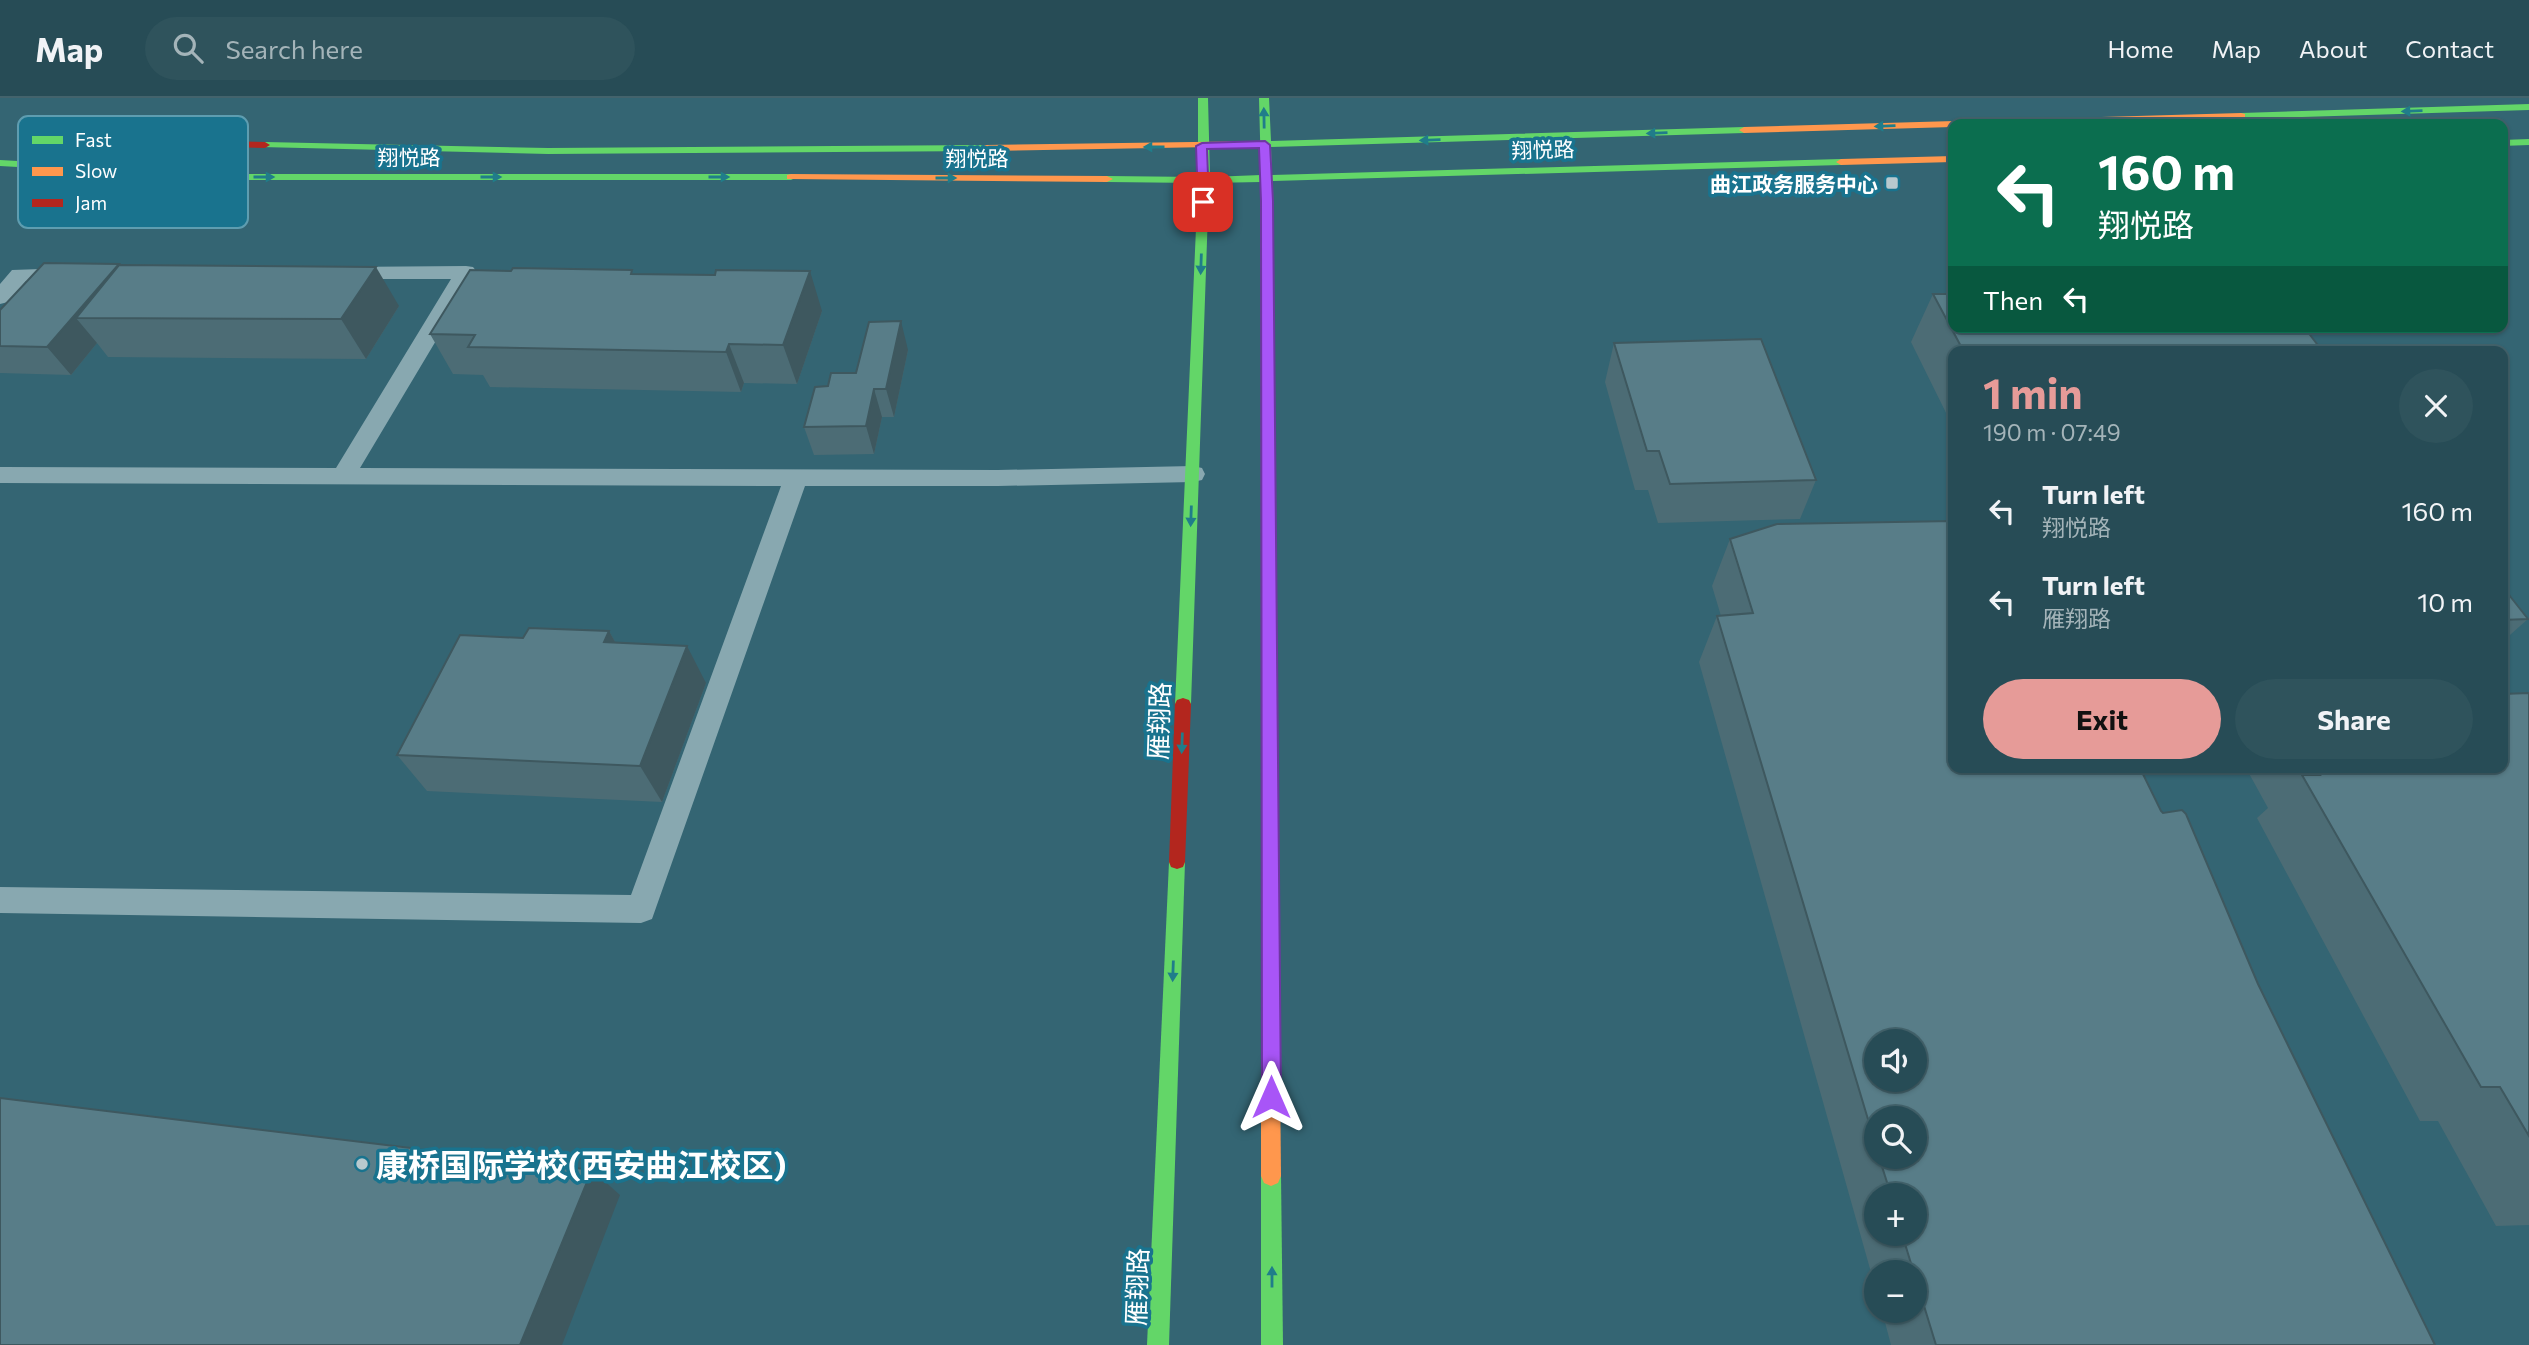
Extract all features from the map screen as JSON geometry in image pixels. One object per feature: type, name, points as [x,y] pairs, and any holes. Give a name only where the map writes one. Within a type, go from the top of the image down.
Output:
[{"type":"street","name":"雁翔路","points":[[1158,1345],[1204,180],[1203,98]]},
{"type":"street","points":[[1264,98],[1267,178],[1272,1345]]},
{"type":"street","points":[[2127,119],[2529,107]]},
{"type":"street","name":"翔悦路","points":[[248,144],[548,151],[1202,146],[1948,124]]},
{"type":"street","points":[[2508,143],[2529,142]]},
{"type":"street","name":"翔悦路","points":[[248,177],[1204,180],[1948,159]]},
{"type":"street","name":"翔悦路","points":[[0,163],[18,164]]},
{"type":"lane","points":[[327,273],[466,272],[342,477]]},
{"type":"lane","points":[[0,297],[20,275],[90,274]]},
{"type":"lane","points":[[0,475],[998,478],[1192,474]]},
{"type":"lane","points":[[0,900],[641,909],[796,478]]},
{"type":"building","points":[[44,263],[119,264],[47,347],[0,346],[0,310]]},
{"type":"building","points":[[119,265],[376,267],[341,319],[76,318]]},
{"type":"building","points":[[513,268],[632,270],[631,274],[715,275],[716,270],[810,271],[783,345],[729,344],[726,352],[468,347],[475,335],[430,334],[470,270],[511,271]]},
{"type":"building","points":[[1933,294],[1948,294],[1948,322]]},
{"type":"building","points":[[901,321],[886,389],[874,389],[866,426],[804,427],[815,387],[828,386],[831,373],[856,373],[869,322]]},
{"type":"building","points":[[1954,333],[2309,333],[2318,346],[1961,346]]},
{"type":"building","points":[[1761,339],[1816,480],[1670,484],[1659,451],[1647,451],[1614,343]]},
{"type":"building","points":[[1948,521],[1948,773],[2142,773],[2163,813],[2182,810],[2186,814],[2258,984],[2435,1345],[1936,1345],[1927,1316],[1927,1260],[1910,1260],[1906,1246],[1927,1246],[1927,1183],[1887,1183],[1883,1169],[1927,1169],[1927,1106],[1864,1106],[1717,616],[1753,613],[1730,539],[1777,524]]},
{"type":"building","points":[[2508,594],[2528,619],[2508,620]]},
{"type":"building","points":[[529,628],[609,631],[604,642],[687,646],[640,766],[397,755],[460,635],[523,638]]},
{"type":"building","points":[[2529,693],[2529,1136],[2500,1087],[2481,1087],[2302,775],[2508,773],[2508,694]]},
{"type":"building","points":[[0,1098],[592,1170],[520,1345],[0,1345]]},
{"type":"traffic: fast","points":[[1183,704],[1204,180],[1203,98]]},
{"type":"traffic: fast","points":[[1264,98],[1267,178],[1269,758]]},
{"type":"traffic: fast","points":[[2241,116],[2529,107]]},
{"type":"traffic: fast","points":[[1264,144],[1744,130]]},
{"type":"traffic: fast","points":[[2508,143],[2529,142]]},
{"type":"traffic: fast","points":[[265,145],[548,151],[985,148]]},
{"type":"traffic: fast","points":[[1107,179],[1204,180],[1841,162]]},
{"type":"traffic: fast","points":[[0,163],[18,164]]},
{"type":"traffic: fast","points":[[248,177],[791,177]]},
{"type":"traffic: fast","points":[[1158,1345],[1177,862]]},
{"type":"traffic: fast","points":[[1271,1176],[1272,1345]]},
{"type":"traffic: slow","points":[[2135,119],[2241,116]]},
{"type":"traffic: slow","points":[[1744,130],[1948,124]]},
{"type":"traffic: slow","points":[[985,148],[1264,144]]},
{"type":"traffic: slow","points":[[1841,162],[1948,159]]},
{"type":"traffic: slow","points":[[791,177],[1107,179]]},
{"type":"traffic: slow","points":[[1269,758],[1271,1176]]},
{"type":"traffic: jam","points":[[248,145],[265,145]]},
{"type":"traffic: jam","points":[[1177,862],[1183,704]]},
{"type":"place","name":"曲江政务服务中心","points":[[1892,183]]},
{"type":"place","name":"康桥国际学校(西安曲江校区)","points":[[362,1164]]},
{"type":"route","points":[[1203,202],[1202,146],[1265,145],[1271,1097]]}]
